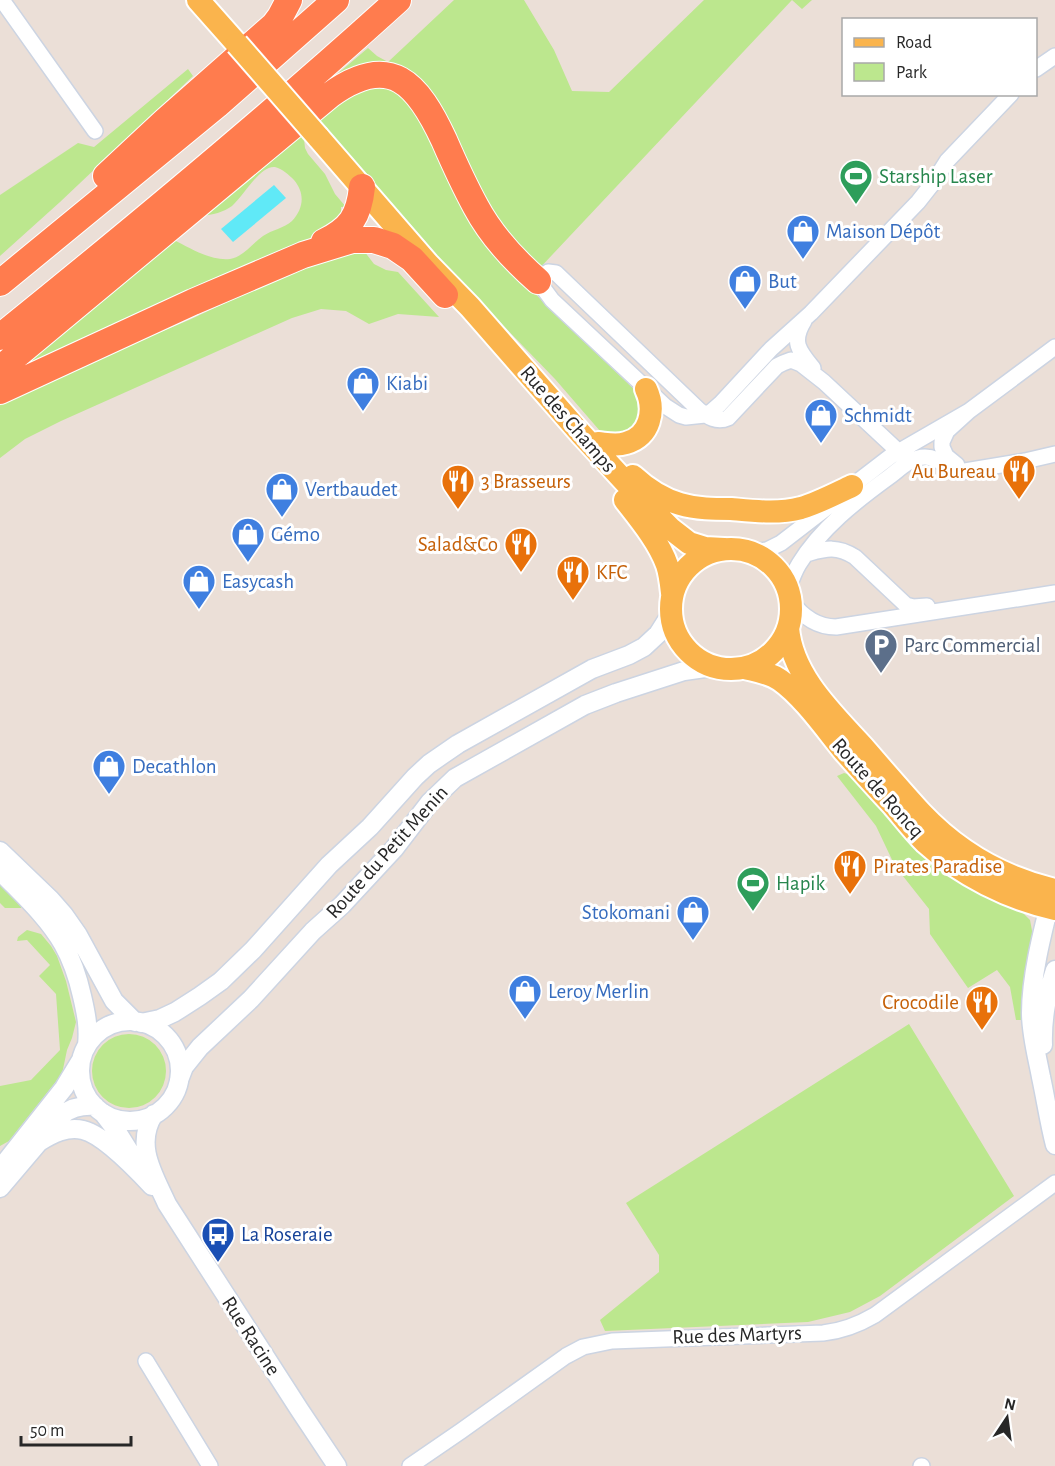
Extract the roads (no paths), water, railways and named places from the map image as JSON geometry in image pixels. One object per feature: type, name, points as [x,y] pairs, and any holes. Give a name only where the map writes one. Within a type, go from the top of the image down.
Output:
[{"type":"highway","points":[[0,270],[47,231],[165,121],[274,25],[289,0]]},
{"type":"highway","points":[[0,283],[217,105],[336,0]]},
{"type":"highway","points":[[0,337],[164,204],[398,0]]},
{"type":"highway","points":[[0,369],[330,95],[348,82],[373,75],[397,78],[418,94],[434,119],[483,219],[511,254],[538,281]]},
{"type":"highway","points":[[303,255],[345,230],[355,218],[362,187]]},
{"type":"highway","points":[[0,391],[193,302],[303,255],[352,240],[367,239],[393,246],[412,259],[445,295]]},
{"type":"main road","name":"Rue des Champs","points":[[198,0],[428,264],[470,307],[626,484],[683,539],[696,546],[724,549]]},
{"type":"main road","name":"Rue des Champs","points":[[428,264],[445,295],[573,442],[614,485],[639,518],[666,563],[671,604]]},
{"type":"main road","points":[[598,443],[622,444],[635,440],[641,435],[651,417],[651,402],[646,389]]},
{"type":"main road","points":[[564,415],[584,430],[645,486],[669,500],[690,506],[762,511],[792,510],[817,502],[852,486]]},
{"type":"main road","points":[[724,549],[750,552],[764,559],[776,569],[789,596],[791,615],[782,642],[772,653],[760,662],[745,668],[728,670],[712,667],[695,658],[683,646],[674,632],[671,604],[680,577],[691,563],[706,554],[724,549]]},
{"type":"main road","name":"Route de Roncq","points":[[788,628],[789,641],[795,659],[822,702],[936,829],[963,850],[1053,899]]},
{"type":"main road","name":"Route de Roncq","points":[[745,668],[768,674],[786,685],[918,834],[943,856],[996,888],[1028,901],[1053,899]]},
{"type":"street","points":[[3,0],[96,131]]},
{"type":"street","points":[[1037,68],[1055,56]]},
{"type":"street","points":[[899,452],[824,382],[801,364],[791,360],[777,366],[728,417],[718,420],[705,415],[556,273],[548,272],[538,281],[552,300],[665,406],[686,417],[705,415],[720,404],[788,333],[804,321],[918,202],[947,162],[1009,96]]},
{"type":"street","points":[[804,321],[797,334],[799,349],[824,382]]},
{"type":"street","points":[[971,470],[956,464],[946,456],[942,442],[947,431],[969,411],[1055,347]]},
{"type":"street","points":[[750,552],[766,550],[781,543],[899,452],[969,411]]},
{"type":"street","points":[[1055,454],[959,472],[928,457],[909,462],[850,506],[819,538],[796,569],[789,596],[800,612],[810,620],[817,624],[836,627],[1055,593]]},
{"type":"street","points":[[806,554],[828,548],[846,551],[855,556],[906,605],[913,607],[1055,585]]},
{"type":"street","name":"Route du Petit Menin","points":[[138,1022],[159,1019],[175,1012],[221,981],[253,950],[329,865],[370,827],[415,777],[440,755],[592,669],[644,647],[658,634],[671,604]]},
{"type":"street","name":"Route du Petit Menin","points":[[178,1080],[184,1067],[200,1047],[255,994],[313,931],[342,905],[394,849],[430,802],[455,778],[585,705],[673,674],[712,667]]},
{"type":"street","points":[[0,851],[64,915],[78,935],[114,1001],[138,1022],[156,1029],[170,1042],[178,1060],[178,1080],[175,1092],[159,1111],[147,1118],[132,1121],[117,1119],[85,1106],[72,1108],[58,1120],[0,1188]]},
{"type":"street","points":[[0,871],[41,914],[55,931],[68,953],[87,1014],[88,1028],[80,1073],[81,1081],[86,1095],[99,1110]]},
{"type":"street","points":[[1053,899],[1035,975],[1031,1013],[1048,1119],[1055,1145]]},
{"type":"street","points":[[1043,1088],[1044,1021],[1048,991],[1055,970]]},
{"type":"street","points":[[0,1169],[64,1088],[96,1035],[107,1027],[121,1022],[138,1022]]},
{"type":"street","name":"Rue Racine","points":[[99,1110],[116,1130],[152,1186],[168,1204]]},
{"type":"street","name":"Rue Racine","points":[[154,1114],[146,1131],[146,1154],[150,1169],[168,1204],[337,1466]]},
{"type":"street","points":[[39,1143],[46,1137],[63,1130],[77,1129],[90,1132],[130,1164],[152,1186]]},
{"type":"street","name":"Rue des Martyrs","points":[[410,1466],[566,1356],[583,1347],[601,1342],[631,1340],[823,1333],[855,1326],[875,1315],[1055,1183]]},
{"type":"street","points":[[146,1362],[210,1466]]},
{"type":"water","points":[[274,185],[286,198],[233,242],[221,229]]},
{"type":"place","name":"Starship Laser","points":[[856,205]]},
{"type":"place","name":"Maison Dépôt","points":[[803,260]]},
{"type":"place","name":"But","points":[[745,310]]},
{"type":"place","name":"Kiabi","points":[[363,412]]},
{"type":"place","name":"Schmidt","points":[[821,444]]},
{"type":"place","name":"Au Bureau","points":[[1019,500]]},
{"type":"place","name":"3 Brasseurs","points":[[458,510]]},
{"type":"place","name":"Vertbaudet","points":[[282,518]]},
{"type":"place","name":"Gémo","points":[[248,563]]},
{"type":"place","name":"Salad&Co","points":[[521,573]]},
{"type":"place","name":"KFC","points":[[573,601]]},
{"type":"place","name":"Easycash","points":[[199,610]]},
{"type":"place","name":"Parc Commercial","points":[[881,674]]},
{"type":"place","name":"Decathlon","points":[[109,795]]},
{"type":"place","name":"Pirates Paradise","points":[[850,895]]},
{"type":"place","name":"Hapik","points":[[753,912]]},
{"type":"place","name":"Stokomani","points":[[693,941]]},
{"type":"place","name":"Leroy Merlin","points":[[525,1020]]},
{"type":"place","name":"Crocodile","points":[[982,1031]]},
{"type":"place","name":"La Roseraie","points":[[218,1263]]}]
